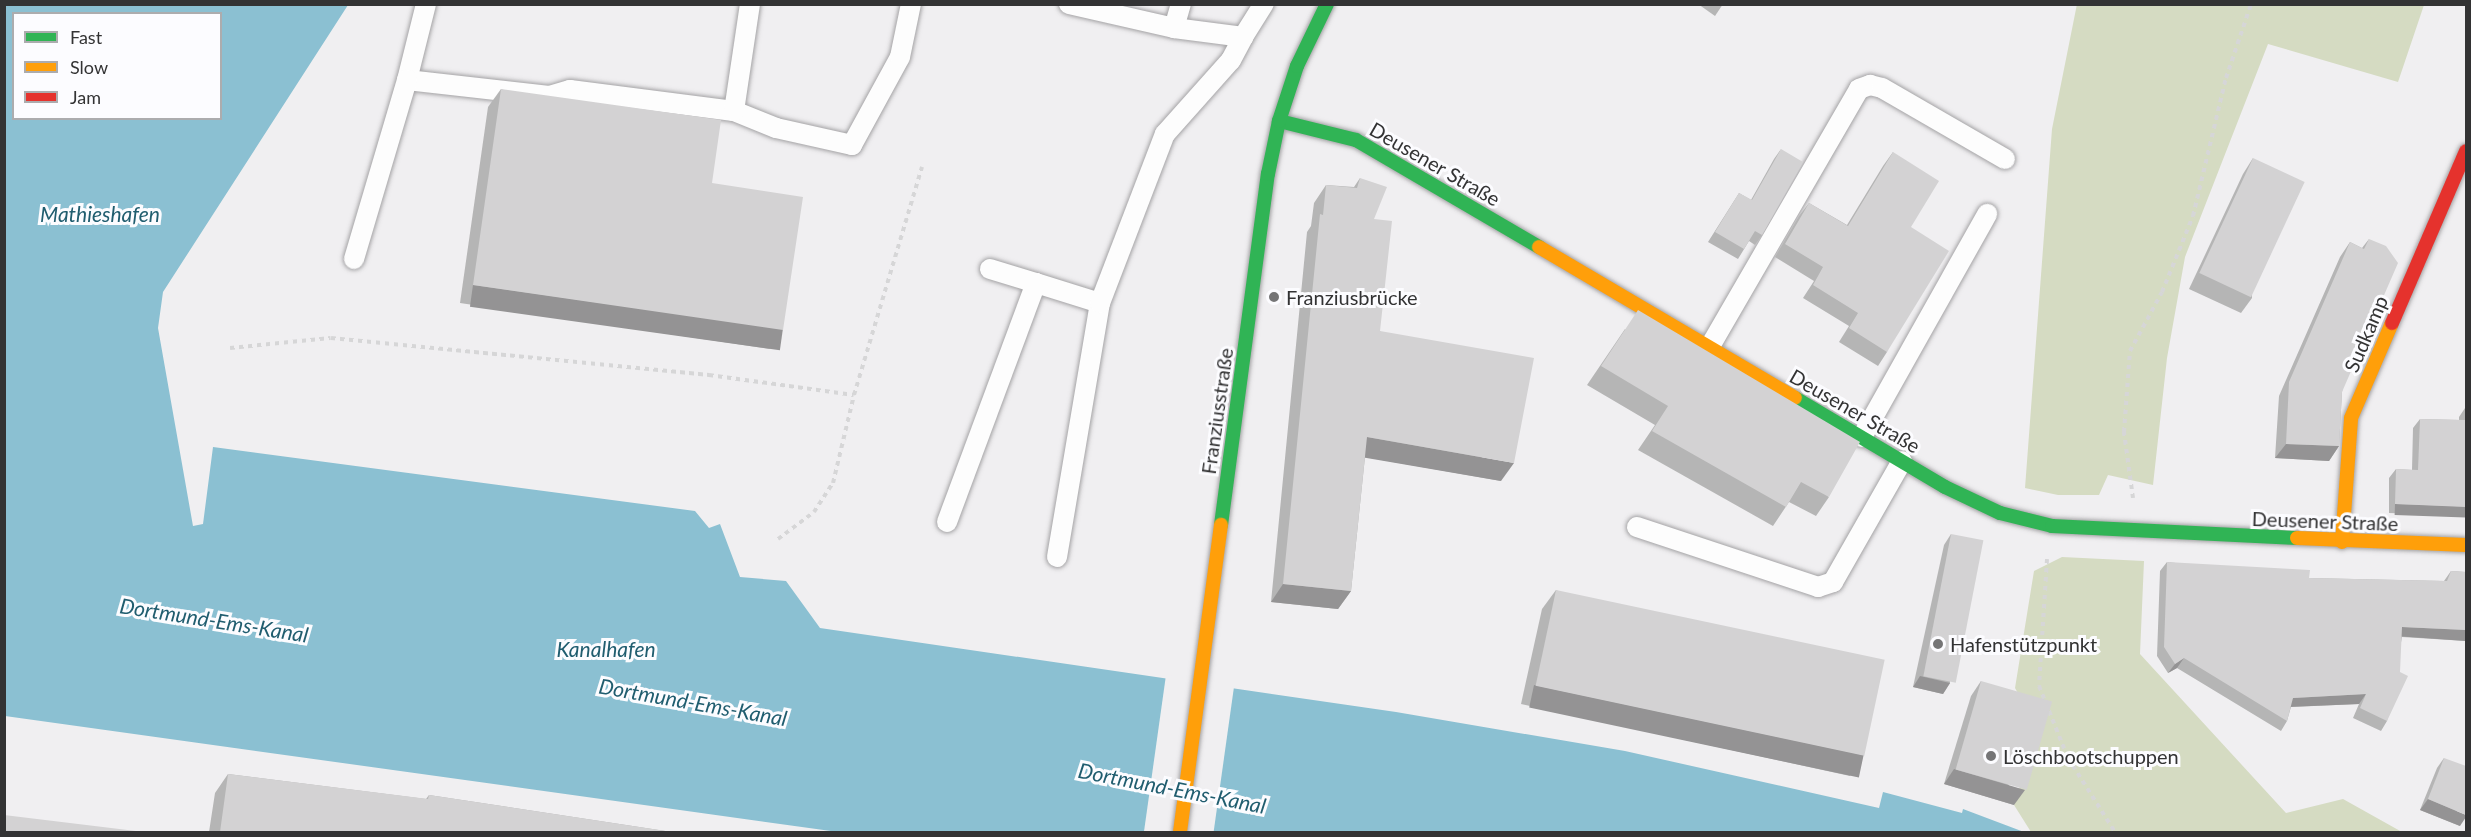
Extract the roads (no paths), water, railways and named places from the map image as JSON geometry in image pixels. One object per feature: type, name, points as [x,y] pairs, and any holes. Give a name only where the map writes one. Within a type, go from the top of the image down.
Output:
[{"type":"main road","name":"Franziusstraße","points":[[1180,832],[1268,174],[1279,121],[1297,66],[1327,4]]},
{"type":"main road","name":"Deusener Straße","points":[[1279,121],[1356,140],[1373,149],[1971,501],[2008,516],[2052,526],[2134,532],[2342,542],[2466,545]]},
{"type":"main road","name":"Sudkamp","points":[[2342,542],[2351,418],[2466,151]]},
{"type":"lane","points":[[354,259],[407,80],[426,4]]},
{"type":"lane","points":[[734,111],[750,4]]},
{"type":"lane","points":[[407,80],[549,96],[570,90],[734,111],[776,128],[852,145],[900,57],[910,4]]},
{"type":"lane","points":[[1069,4],[1174,28],[1243,37]]},
{"type":"lane","points":[[1174,28],[1181,4]]},
{"type":"lane","points":[[1057,557],[1100,303],[1165,134],[1231,60],[1264,4]]},
{"type":"lane","points":[[1709,348],[1858,89],[1870,85],[1882,88],[2005,159]]},
{"type":"lane","points":[[1862,437],[1987,214]]},
{"type":"lane","points":[[990,269],[1100,303]]},
{"type":"lane","points":[[947,522],[1036,283]]},
{"type":"lane","points":[[1637,527],[1818,587],[1833,582],[1902,461]]},
{"type":"water","name":"Kanalhafen","points":[[6,4],[348,5],[163,292],[158,328],[193,526],[203,524],[213,447],[695,511],[709,528],[720,524],[740,577],[786,581],[820,628],[1396,712],[1625,751],[1879,808],[1883,792],[1962,813],[1963,809],[2024,832],[838,832],[5,716]]},
{"type":"place","name":"Franziusbrücke","points":[[1274,297]]},
{"type":"place","name":"Hafenstützpunkt","points":[[1938,644]]},
{"type":"place","name":"Löschbootschuppen","points":[[1991,756]]},
{"type":"water label","name":"Mathieshafen","points":[[100,214]]},
{"type":"water label","name":"Dortmund-Ems-Kanal","points":[[214,620]]},
{"type":"water label","name":"Dortmund-Ems-Kanal","points":[[693,702]]},
{"type":"water label","name":"Dortmund-Ems-Kanal","points":[[1172,788]]}]
